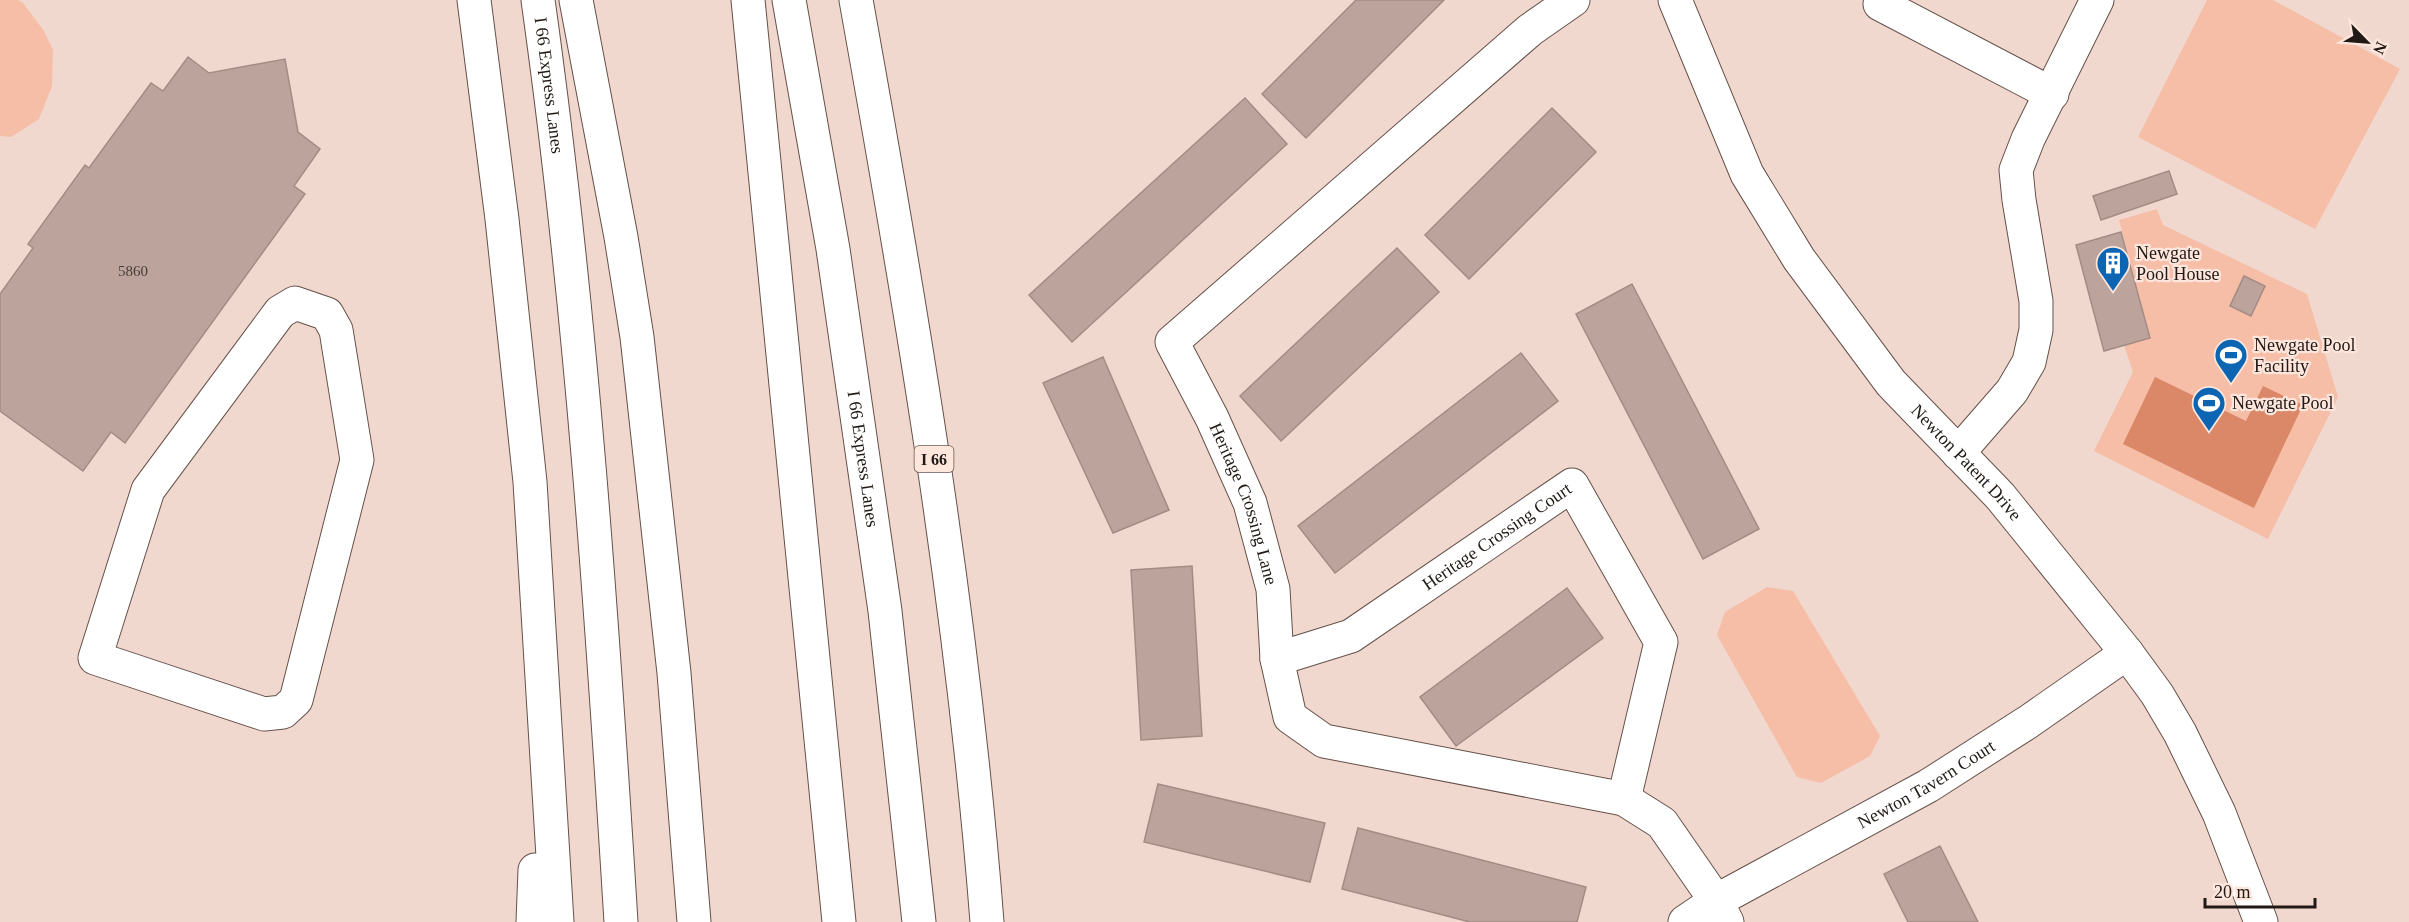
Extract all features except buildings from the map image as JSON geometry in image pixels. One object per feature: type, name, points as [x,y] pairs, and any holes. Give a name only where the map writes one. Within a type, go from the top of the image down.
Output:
[{"type":"main road","points":[[474,0],[518,359],[534,556],[557,922]]},
{"type":"main road","name":"I 66 Express Lanes","points":[[538,0],[579,349],[606,679],[621,922]]},
{"type":"main road","points":[[576,0],[621,237],[637,337],[674,673],[694,922]]},
{"type":"main road","points":[[748,0],[839,922]]},
{"type":"main road","name":"I 66 Express Lanes","points":[[789,0],[832,249],[885,611],[919,922]]},
{"type":"main road","name":"I 66","points":[[856,0],[914,330],[932,449],[968,732],[987,922]]},
{"type":"main road","name":"Heritage Crossing Lane","points":[[1573,0],[1530,30],[1172,342],[1212,418],[1250,503],[1273,589],[1277,658],[1290,717],[1323,741],[1624,799],[1662,823],[1721,912]]},
{"type":"main road","name":"Newton Patent Drive","points":[[1675,0],[1747,174],[1799,259],[1892,383],[2000,496],[2127,653],[2157,694],[2180,733],[2219,813],[2261,922]]},
{"type":"main road","points":[[1958,453],[2012,391],[2029,362],[2036,330],[2036,301],[2016,170],[2028,139],[2097,0]]},
{"type":"main road","points":[[1880,4],[2052,94]]},
{"type":"main road","points":[[295,303],[327,314],[336,330],[357,460],[296,700],[283,712],[264,714],[95,658],[148,490],[280,312],[295,303]]},
{"type":"main road","name":"Heritage Crossing Court","points":[[1277,658],[1351,636],[1572,485],[1661,642],[1624,799]]},
{"type":"main road","points":[[533,922],[540,766],[534,556]]},
{"type":"main road","name":"Newton Tavern Court","points":[[1685,922],[1721,912],[1928,786],[2028,722],[2127,653]]},
{"type":"shaded area","points":[[0,0],[18,0],[23,3],[44,31],[53,50],[52,86],[39,119],[11,137],[0,136]]},
{"type":"shaded area","points":[[2207,0],[2273,0],[2400,69],[2315,229],[2138,137]]},
{"type":"shaded area","name":"Newgate Pool Facility","points":[[2157,209],[2163,225],[2307,294],[2338,397],[2268,539],[2094,451],[2133,372],[2124,345],[2150,338],[2119,220]]},
{"type":"shaded area","name":"Newgate Pool","points":[[2155,377],[2246,421],[2263,386],[2303,405],[2254,508],[2123,444]]},
{"type":"shaded area","points":[[1767,587],[1793,591],[1880,736],[1870,756],[1821,783],[1797,777],[1717,635],[1725,612]]},
{"type":"place","name":"Newgate Pool House","points":[[2113,292]]},
{"type":"place","name":"Newgate Pool Facility","points":[[2231,384]]},
{"type":"place","name":"Newgate Pool","points":[[2209,432]]}]
